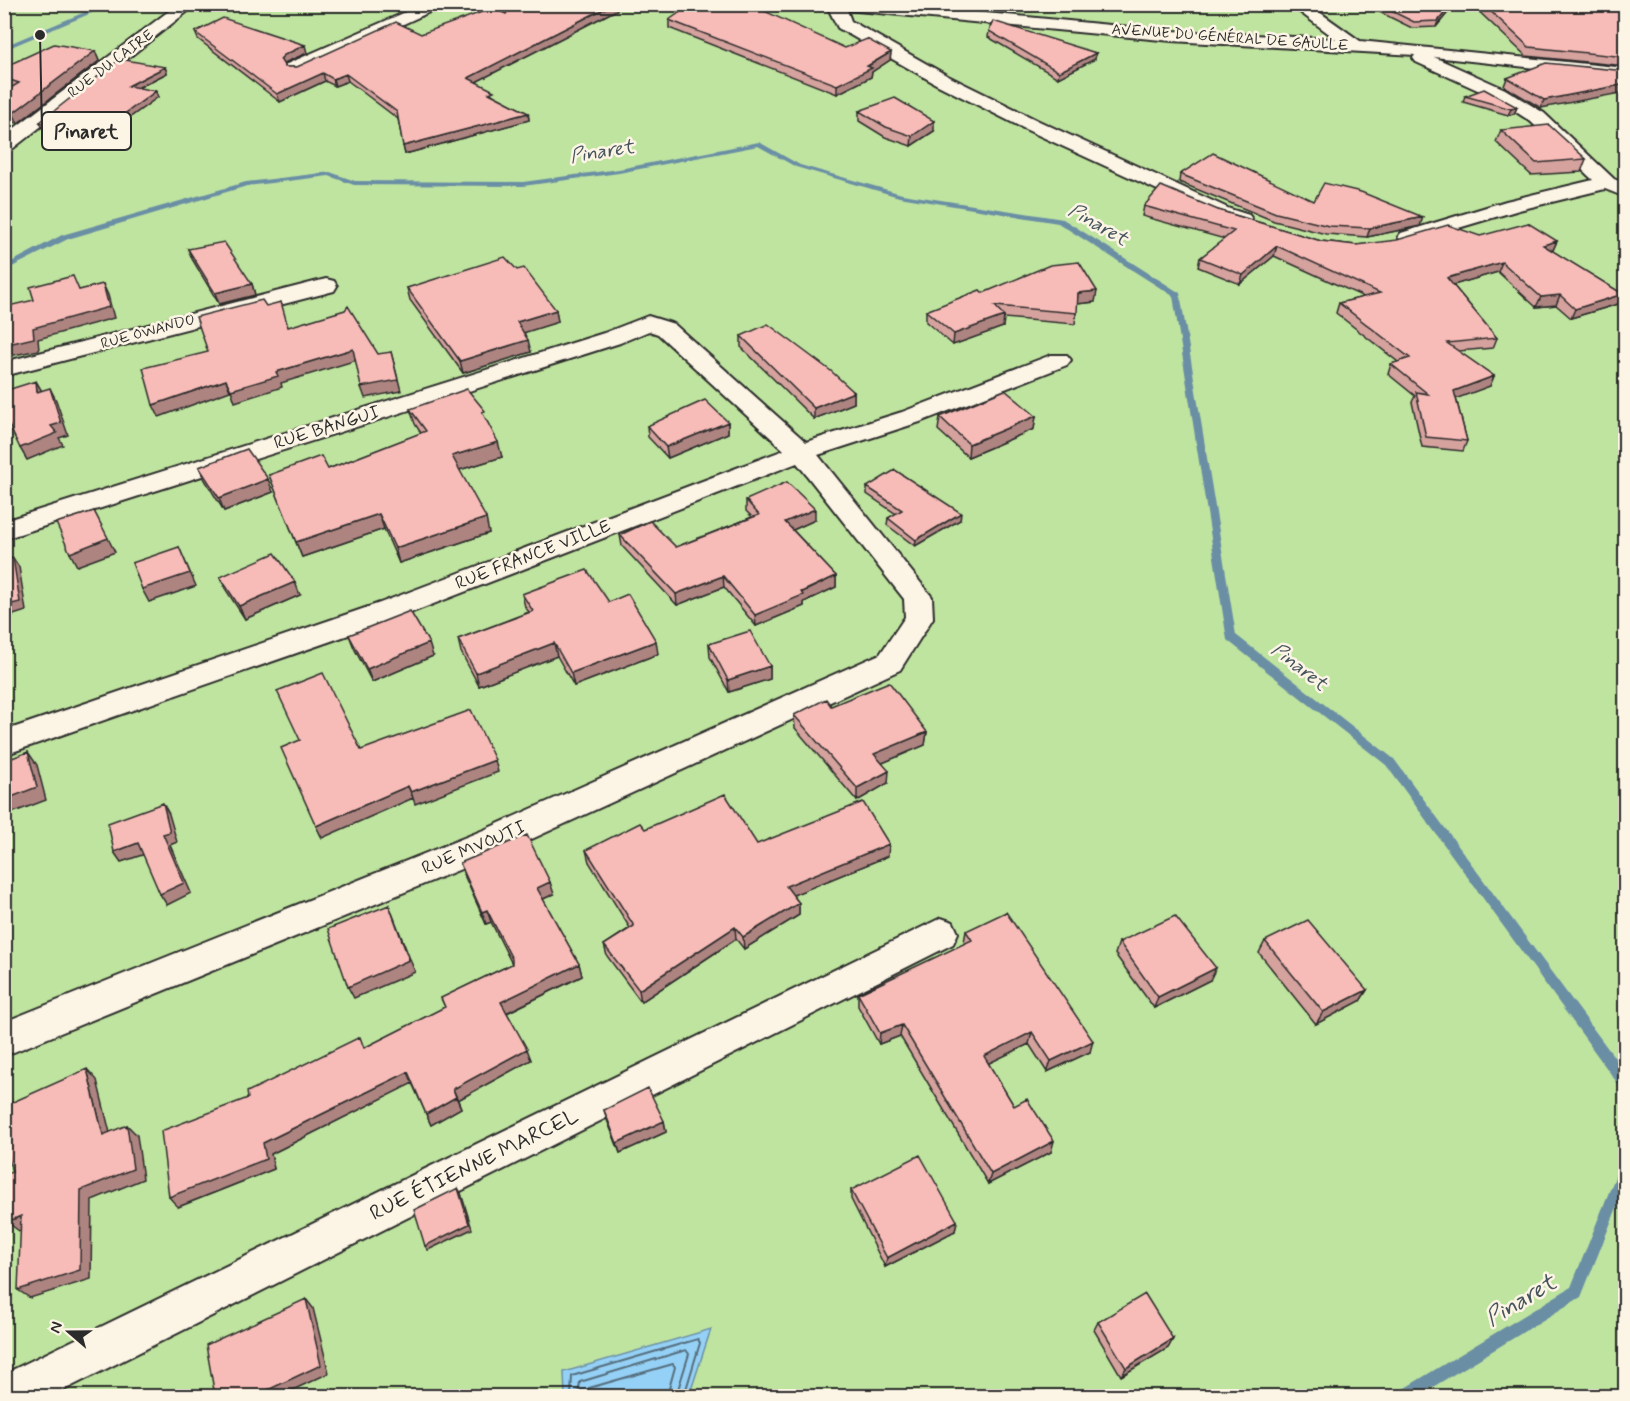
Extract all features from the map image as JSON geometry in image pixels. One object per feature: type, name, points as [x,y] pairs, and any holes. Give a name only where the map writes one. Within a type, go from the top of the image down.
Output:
[{"type":"street","name":"RUE DU CAIRE","points":[[4,146],[189,4]]},
{"type":"street","points":[[293,68],[439,4]]},
{"type":"street","points":[[1298,4],[1356,46]]},
{"type":"street","points":[[836,5],[844,24],[942,80],[1032,125],[1223,213],[1266,226]]},
{"type":"street","name":"AVENUE DU GÉNÉRAL DE GAULLE","points":[[836,5],[1172,36],[1400,48],[1626,73]]},
{"type":"street","points":[[1400,48],[1499,93],[1537,117],[1616,187]]},
{"type":"street","points":[[1393,242],[1513,205],[1616,187]]},
{"type":"street","name":"RUE OWANDO","points":[[4,369],[326,286]]},
{"type":"street","name":"RUE BANGUI","points":[[4,530],[612,338],[648,323],[666,329],[802,452]]},
{"type":"street","name":"RUE FRANCE VILLE","points":[[4,743],[390,610],[802,452],[911,417],[1059,360]]},
{"type":"street","name":"RUE MVOUTI","points":[[4,1039],[498,838],[890,662],[919,618],[918,597],[802,452]]},
{"type":"street","name":"RUE ÉTIENNE MARCEL","points":[[7,1396],[941,933]]},
{"type":"green space","points":[[5,5],[1625,5],[1625,1396],[5,1396]]},
{"type":"water","points":[[711,1329],[689,1396],[565,1396],[564,1372]]},
{"type":"building","points":[[512,4],[613,4],[468,78],[494,91],[489,93],[528,113],[403,146],[397,112],[346,74],[333,79],[323,73],[277,94],[195,32],[223,18],[305,45],[280,59],[285,67],[297,67],[396,22],[421,34],[493,8],[506,14]]},
{"type":"building","points":[[692,4],[749,4],[845,48],[867,39],[891,52],[867,66],[872,68],[837,85],[669,20]]},
{"type":"building","points":[[1377,4],[1452,4],[1438,21],[1414,22]]},
{"type":"building","points":[[1483,4],[1626,4],[1626,57],[1529,47]]},
{"type":"building","points":[[993,21],[1096,53],[1059,72],[989,31]]},
{"type":"building","points":[[54,44],[95,51],[13,113],[4,111],[4,92],[19,83],[4,78],[4,67]]},
{"type":"building","points":[[120,59],[165,67],[128,86],[156,91],[98,133],[40,122]]},
{"type":"building","points":[[1546,63],[1626,71],[1626,84],[1544,100],[1507,78]]},
{"type":"building","points":[[1484,89],[1517,107],[1511,109],[1465,96]]},
{"type":"building","points":[[895,98],[934,121],[912,136],[886,127],[859,111]]},
{"type":"building","points":[[1549,125],[1586,159],[1536,163],[1501,130]]},
{"type":"building","points":[[1213,153],[1314,201],[1324,183],[1361,192],[1423,217],[1370,228],[1329,226],[1276,213],[1180,174]]},
{"type":"building","points":[[1161,186],[1218,210],[1321,241],[1356,245],[1397,240],[1448,225],[1480,236],[1528,223],[1557,241],[1543,245],[1623,294],[1575,309],[1560,295],[1541,297],[1502,262],[1447,278],[1497,338],[1447,343],[1494,376],[1454,391],[1467,441],[1426,437],[1416,392],[1428,394],[1391,364],[1410,358],[1339,303],[1380,293],[1277,246],[1243,275],[1200,258],[1234,231],[1144,206]]},
{"type":"building","points":[[224,242],[252,284],[215,293],[188,249]]},
{"type":"building","points":[[505,257],[517,270],[524,268],[556,310],[517,322],[528,340],[460,361],[407,288]]},
{"type":"building","points":[[1079,262],[1097,291],[1078,293],[1077,313],[995,306],[1004,316],[954,334],[926,311],[980,290],[983,293],[1050,265]]},
{"type":"building","points":[[73,276],[79,290],[103,284],[109,307],[33,328],[34,338],[4,345],[4,307],[34,300],[30,287]]},
{"type":"building","points":[[262,300],[266,306],[281,302],[288,327],[345,310],[348,306],[378,354],[391,352],[398,380],[361,387],[353,349],[276,372],[278,376],[231,390],[226,380],[153,405],[143,368],[208,352],[196,317]]},
{"type":"building","points":[[768,324],[831,371],[854,392],[814,408],[741,336]]},
{"type":"building","points":[[36,381],[37,392],[50,388],[61,423],[51,426],[57,433],[20,448],[4,415],[4,391]]},
{"type":"building","points":[[467,389],[485,411],[482,412],[498,442],[452,456],[486,518],[395,548],[379,514],[296,542],[269,475],[321,456],[328,469],[426,431],[410,409]]},
{"type":"building","points":[[1005,390],[1036,416],[969,444],[940,417]]},
{"type":"building","points":[[705,400],[728,422],[666,447],[647,426]]},
{"type":"building","points":[[247,449],[268,479],[219,498],[199,467]]},
{"type":"building","points":[[895,470],[961,513],[916,540],[888,518],[902,510],[867,487]]},
{"type":"building","points":[[787,482],[815,509],[785,522],[836,576],[801,592],[803,595],[755,615],[723,576],[676,594],[620,535],[650,521],[676,547],[759,515],[746,500]]},
{"type":"building","points":[[94,511],[108,538],[70,553],[56,523]]},
{"type":"building","points":[[179,547],[190,573],[142,589],[132,563]]},
{"type":"building","points":[[275,553],[295,582],[239,606],[220,577]]},
{"type":"building","points":[[13,558],[20,602],[4,606],[4,560]]},
{"type":"building","points":[[587,570],[609,602],[628,594],[656,641],[571,673],[554,643],[476,673],[458,639],[533,611],[522,594]]},
{"type":"building","points":[[410,611],[429,643],[367,669],[349,635]]},
{"type":"building","points":[[750,631],[770,666],[728,680],[709,644]]},
{"type":"building","points":[[323,673],[361,750],[471,710],[495,760],[411,792],[408,786],[316,826],[281,748],[300,740],[277,691]]},
{"type":"building","points":[[889,682],[927,732],[874,754],[889,771],[857,788],[794,715],[826,699],[831,706]]},
{"type":"building","points":[[28,752],[37,787],[4,800],[4,761]]},
{"type":"building","points":[[725,794],[757,844],[863,802],[889,844],[786,886],[799,903],[743,937],[735,927],[639,990],[604,945],[634,926],[586,850],[640,823],[645,829]]},
{"type":"building","points":[[163,803],[170,832],[163,834],[184,883],[160,894],[138,843],[114,852],[108,823]]},
{"type":"building","points":[[527,835],[550,882],[537,888],[579,964],[501,1002],[527,1049],[453,1089],[456,1097],[426,1114],[408,1072],[263,1143],[266,1159],[169,1197],[161,1131],[248,1098],[247,1092],[360,1037],[364,1048],[445,1007],[441,998],[512,964],[512,959],[487,910],[482,912],[460,863]]},
{"type":"building","points":[[389,905],[409,960],[348,987],[328,929]]},
{"type":"building","points":[[1006,912],[1093,1041],[1051,1061],[1032,1032],[984,1056],[1014,1106],[1027,1099],[1054,1141],[991,1174],[902,1025],[880,1033],[858,994],[972,940],[966,931]]},
{"type":"building","points":[[1175,916],[1216,968],[1158,997],[1119,942]]},
{"type":"building","points":[[1308,920],[1367,990],[1323,1012],[1265,941]]},
{"type":"building","points":[[87,1069],[103,1135],[127,1125],[133,1169],[81,1190],[80,1270],[18,1290],[21,1216],[7,1222],[4,1175],[12,1172],[4,1138],[4,1106]]},
{"type":"building","points":[[648,1088],[664,1121],[617,1143],[604,1110]]},
{"type":"building","points":[[920,1155],[957,1221],[887,1258],[851,1190]]},
{"type":"building","points":[[458,1188],[469,1224],[425,1246],[414,1210]]},
{"type":"building","points":[[1145,1294],[1173,1339],[1126,1368],[1098,1322]]},
{"type":"building","points":[[306,1299],[321,1365],[255,1396],[215,1396],[206,1345]]},
{"type":"waterway","name":"Pinaret","points":[[4,48],[110,4]]},
{"type":"waterway","name":"Pinaret","points":[[4,269],[65,237],[246,184],[330,174],[354,183],[523,184],[619,171],[759,144],[798,166],[901,196],[1060,221],[1177,295],[1231,637],[1390,762],[1626,1084]]},
{"type":"waterway","name":"Pinaret","points":[[1405,1396],[1576,1292],[1626,1167]]},
{"type":"place","name":"Pinaret","points":[[40,35]]}]
